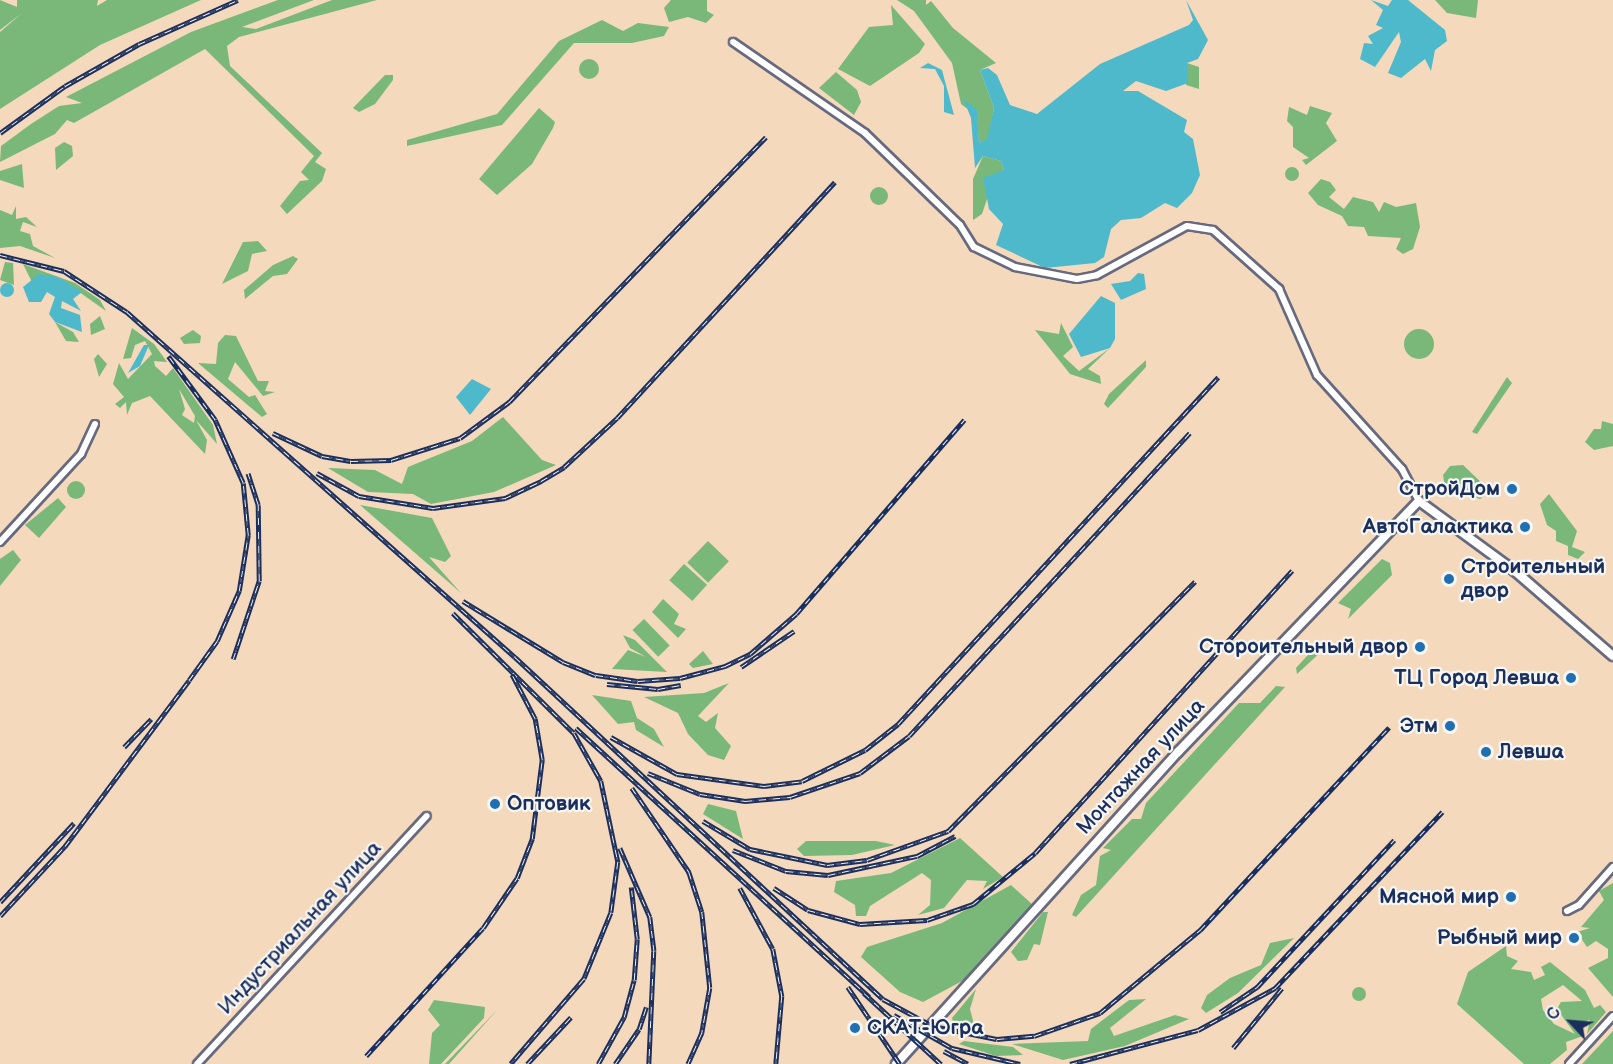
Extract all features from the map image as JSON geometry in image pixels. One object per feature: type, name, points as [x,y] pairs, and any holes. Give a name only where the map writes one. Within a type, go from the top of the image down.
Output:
[{"type":"street","points":[[733,42],[865,133],[960,225],[974,247],[1015,267],[1077,279],[1097,274],[1187,226],[1213,230],[1279,289],[1317,375],[1402,469],[1419,501],[1516,572],[1613,656]]},
{"type":"street","points":[[0,542],[81,454],[95,424]]},
{"type":"street","name":"Монтажная улица","points":[[896,1064],[1178,752],[1419,501]]},
{"type":"street","name":"Индустриальная улица","points":[[197,1064],[427,816]]},
{"type":"street","points":[[1567,910],[1579,905],[1613,867]]},
{"type":"street","points":[[1569,1064],[1613,1016]]},
{"type":"green space","points":[[0,0],[17,7],[17,0],[98,0],[97,6],[107,0],[201,0],[100,45],[0,109],[0,32],[22,13],[0,30]]},
{"type":"green space","points":[[278,0],[314,0],[242,27],[256,29],[332,0],[377,0],[239,37],[227,46],[230,66],[322,153],[315,162],[326,169],[322,181],[287,214],[280,206],[300,181],[309,180],[301,172],[314,156],[205,49],[74,123],[67,120],[55,134],[0,162],[1,146],[31,124],[59,106],[82,103],[66,97],[191,32]]},
{"type":"green space","points":[[671,0],[707,0],[707,11],[714,15],[706,23],[688,17],[669,22],[664,8]]},
{"type":"green space","points":[[897,0],[926,0],[926,5],[931,1],[953,28],[996,63],[980,70],[994,108],[988,139],[979,143],[977,120],[964,98],[969,110],[961,104],[952,63],[914,11]]},
{"type":"green space","points":[[1435,0],[1478,0],[1476,18],[1447,13]]},
{"type":"green space","points":[[891,5],[925,44],[919,53],[870,86],[838,69],[869,27],[893,25]]},
{"type":"green space","points":[[602,20],[623,31],[638,23],[669,27],[664,36],[632,43],[574,43],[502,125],[407,146],[407,140],[497,114],[559,41]]},
{"type":"green space","points":[[589,59],[596,62],[599,69],[596,76],[589,79],[582,76],[579,69],[582,62]]},
{"type":"green space","points":[[1187,63],[1199,67],[1199,89],[1186,85]]},
{"type":"green space","points":[[836,72],[857,90],[861,102],[854,115],[819,88]]},
{"type":"green space","points":[[385,75],[393,75],[393,80],[375,104],[359,112],[353,108]]},
{"type":"green space","points":[[1310,106],[1332,113],[1326,123],[1337,141],[1306,165],[1302,160],[1309,158],[1293,147],[1293,127],[1287,121],[1289,107],[1307,115]]},
{"type":"green space","points":[[539,108],[555,122],[553,128],[532,164],[497,195],[479,179]]},
{"type":"green space","points":[[64,142],[72,146],[73,156],[56,170],[55,148]]},
{"type":"green space","points":[[983,156],[1001,161],[1004,170],[995,175],[982,214],[973,220],[973,179]]},
{"type":"green space","points":[[22,164],[24,188],[0,180],[0,171]]},
{"type":"green space","points":[[1289,167],[1295,167],[1299,174],[1295,181],[1289,181],[1285,177],[1285,171]]},
{"type":"green space","points":[[1321,179],[1330,182],[1336,190],[1329,197],[1344,209],[1353,197],[1373,202],[1379,212],[1384,202],[1396,207],[1416,203],[1420,227],[1413,249],[1403,254],[1396,249],[1401,238],[1368,236],[1364,227],[1348,226],[1342,216],[1318,205],[1308,193]]},
{"type":"green space","points":[[875,187],[883,187],[888,192],[886,203],[875,205],[870,200],[870,192]]},
{"type":"green space","points":[[16,206],[16,219],[26,217],[37,227],[23,222],[20,231],[30,234],[33,246],[55,258],[20,246],[0,248],[0,210],[12,215]]},
{"type":"green space","points":[[258,241],[267,251],[252,254],[248,271],[222,284],[243,242]]},
{"type":"green space","points":[[293,256],[298,259],[287,274],[273,276],[245,299],[244,290],[273,265]]},
{"type":"green space","points":[[5,262],[13,263],[14,285],[0,280]]},
{"type":"green space","points":[[23,264],[75,283],[100,300],[106,311],[58,277],[32,282]]},
{"type":"green space","points":[[100,316],[105,329],[91,335],[90,324]]},
{"type":"green space","points":[[55,322],[73,332],[79,342],[66,341]]},
{"type":"green space","points":[[1061,323],[1073,347],[1063,356],[1079,371],[1110,348],[1088,369],[1100,376],[1101,384],[1070,374],[1035,330],[1059,334]]},
{"type":"green space","points":[[132,328],[154,344],[167,362],[154,361],[155,366],[166,376],[173,368],[213,425],[217,444],[196,420],[207,440],[205,454],[150,396],[132,403],[127,415],[126,402],[120,408],[115,404],[124,397],[113,384],[119,363],[128,379],[152,354],[145,341],[135,345],[131,358],[123,359]],"holes":[[[179,389],[195,416],[194,423],[182,415],[185,409]]]},
{"type":"green space","points":[[1419,329],[1430,333],[1434,344],[1430,355],[1419,359],[1408,355],[1404,344],[1408,333]]},
{"type":"green space","points":[[193,330],[201,336],[200,343],[184,344],[180,338]]},
{"type":"green space","points":[[225,335],[236,336],[258,381],[269,381],[265,391],[275,392],[263,396],[235,362],[228,379],[249,397],[255,395],[267,414],[262,417],[198,363],[216,364],[218,343]]},
{"type":"green space","points":[[98,354],[107,364],[99,377],[94,359]]},
{"type":"green space","points":[[1146,360],[1146,367],[1108,408],[1104,404],[1109,394]]},
{"type":"green space","points":[[1507,377],[1512,383],[1477,434],[1472,432]]},
{"type":"green space","points":[[503,417],[542,460],[556,465],[494,492],[431,504],[413,494],[368,492],[328,468],[375,470],[402,484],[408,467],[472,441]]},
{"type":"green space","points":[[1602,421],[1613,424],[1613,446],[1594,450],[1585,442],[1594,429],[1601,429]]},
{"type":"green space","points":[[1463,465],[1485,486],[1487,494],[1480,499],[1445,487],[1443,475],[1450,466]]},
{"type":"green space","points":[[72,481],[80,481],[85,486],[83,497],[72,499],[67,494],[67,486]]},
{"type":"green space","points":[[1549,494],[1577,531],[1572,547],[1585,552],[1578,559],[1568,555],[1568,546],[1556,541],[1556,531],[1547,525],[1540,504]]},
{"type":"green space","points":[[58,498],[66,507],[39,538],[25,525]]},
{"type":"green space","points":[[360,505],[432,518],[451,556],[445,562],[429,557],[461,593]]},
{"type":"green space","points":[[708,541],[729,561],[708,583],[687,563]]},
{"type":"green space","points":[[13,550],[21,560],[0,586],[0,559]]},
{"type":"green space","points":[[1382,559],[1390,563],[1392,575],[1348,619],[1351,609],[1338,603]]},
{"type":"green space","points":[[684,564],[707,585],[692,601],[669,580]]},
{"type":"green space","points":[[663,599],[679,614],[674,624],[686,629],[678,638],[652,612]]},
{"type":"green space","points":[[644,619],[670,646],[658,657],[632,630]]},
{"type":"green space","points":[[623,635],[635,640],[667,672],[612,669],[628,650],[646,657],[630,648]]},
{"type":"green space","points":[[1316,646],[1322,651],[1297,674],[1296,668]]},
{"type":"green space","points":[[703,651],[713,664],[693,668],[689,664]]},
{"type":"green space","points":[[729,683],[698,716],[706,722],[718,713],[715,728],[731,746],[724,760],[708,755],[688,734],[678,713],[644,697],[704,693]]},
{"type":"green space","points":[[1276,686],[1285,687],[1076,917],[1072,915],[1081,895],[1096,885],[1100,856],[1111,850],[1103,848],[1132,819],[1141,819],[1146,803],[1239,703],[1260,703]]},
{"type":"green space","points":[[592,695],[631,701],[637,718],[654,729],[664,747],[636,730],[634,722],[618,724]]},
{"type":"green space","points":[[708,804],[736,811],[743,839],[703,814]]},
{"type":"green space","points":[[960,838],[1003,877],[983,889],[987,881],[967,880],[944,908],[918,915],[930,905],[931,880],[922,873],[870,906],[866,916],[856,916],[855,905],[834,892],[836,881],[891,873]]},
{"type":"green space","points":[[806,841],[876,841],[895,845],[852,855],[804,856],[797,849]]},
{"type":"green space","points":[[1613,883],[1613,997],[1588,968],[1608,958],[1608,949],[1596,941],[1587,947],[1577,932],[1590,928],[1581,927],[1604,900],[1599,891]]},
{"type":"green space","points":[[1011,885],[1034,906],[964,980],[923,1002],[900,992],[861,957],[867,947],[942,923]]},
{"type":"green space","points":[[1043,912],[1048,912],[1040,945],[1034,944],[1027,960],[1018,961],[1011,952]]},
{"type":"green space","points":[[1294,938],[1238,993],[1206,1013],[1201,1008],[1207,995],[1230,978],[1261,965],[1270,943]]},
{"type":"green space","points":[[1506,946],[1507,956],[1518,961],[1511,969],[1531,972],[1534,980],[1545,975],[1541,967],[1550,962],[1585,990],[1594,1008],[1600,1005],[1606,1012],[1587,1034],[1590,1020],[1582,1022],[1583,1036],[1566,1042],[1567,1050],[1550,1064],[1524,1064],[1457,1004],[1468,972]],"holes":[[[1563,985],[1582,1001],[1561,1002],[1557,1009],[1575,1034],[1554,1024],[1543,1010],[1541,999]]]},
{"type":"green space","points":[[1359,987],[1364,989],[1366,994],[1364,999],[1359,1001],[1354,999],[1352,994],[1354,989]]},
{"type":"green space","points":[[976,989],[970,1009],[975,1028],[954,1026],[952,1018]]},
{"type":"green space","points":[[1146,999],[1110,1028],[1114,1036],[1175,1015],[1189,1019],[1125,1046],[1063,1060],[1012,1044],[1088,1041],[1091,1029],[1129,1000]]},
{"type":"green space","points":[[434,1000],[485,1007],[484,1018],[441,1064],[429,1064],[432,1033],[440,1025],[428,1010]]},
{"type":"green space","points":[[498,1009],[449,1064],[445,1064]]},
{"type":"green space","points":[[1613,1031],[1613,1064],[1582,1064]]},
{"type":"green space","points":[[964,1041],[1013,1047],[1023,1055],[996,1056],[959,1044]]},
{"type":"water","points":[[1186,0],[1208,40],[1198,59],[1187,63],[1188,83],[1166,91],[1136,81],[1123,91],[1138,91],[1187,120],[1184,132],[1193,139],[1200,175],[1192,193],[1177,208],[1165,203],[1141,218],[1121,220],[1111,229],[1104,257],[1095,263],[1045,268],[996,245],[1003,224],[989,209],[983,178],[1004,170],[1001,161],[983,156],[975,168],[971,118],[963,98],[977,110],[979,143],[987,139],[994,108],[980,70],[988,68],[997,75],[1010,105],[1037,114],[1100,64],[1189,25],[1193,20]]},
{"type":"water","points":[[1371,0],[1388,6],[1392,0],[1408,0],[1445,30],[1447,41],[1435,50],[1431,71],[1425,59],[1401,78],[1388,73],[1401,42],[1399,32],[1375,67],[1360,59],[1364,43],[1373,44],[1368,36],[1383,28],[1376,25],[1383,10]]},
{"type":"water","points":[[928,63],[942,70],[954,115],[944,112],[944,86],[935,69],[920,68]]},
{"type":"water","points":[[1138,273],[1144,274],[1146,289],[1121,300],[1111,284],[1130,281]]},
{"type":"water","points":[[39,274],[58,277],[82,292],[73,299],[81,311],[62,301],[61,308],[80,315],[82,332],[55,322],[49,314],[55,297],[47,292],[41,302],[29,302],[23,287]]},
{"type":"water","points":[[7,283],[12,285],[14,290],[12,295],[7,297],[2,295],[0,290],[2,285]]},
{"type":"water","points":[[1101,296],[1115,303],[1115,339],[1110,348],[1081,357],[1069,334]]},
{"type":"water","points":[[144,345],[149,345],[140,366],[128,373]]},
{"type":"water","points":[[472,379],[491,389],[470,415],[456,397]]},
{"type":"railway","points":[[0,133],[65,86],[139,44],[238,0]]},
{"type":"railway","points":[[273,433],[322,456],[351,461],[391,460],[460,438],[509,402],[766,137]]},
{"type":"railway","points":[[317,473],[359,496],[433,508],[505,498],[541,481],[564,467],[617,418],[835,182]]},
{"type":"railway","points":[[0,255],[64,271],[127,312],[515,657],[883,999],[933,1026],[997,1039],[1034,1036],[1100,1013],[1200,930],[1389,727]]},
{"type":"railway","points":[[0,916],[65,846],[189,680],[217,641],[239,591],[248,535],[243,483],[215,420],[168,356]]},
{"type":"railway","points":[[611,737],[677,774],[764,786],[802,781],[865,750],[898,724],[1218,377]]},
{"type":"railway","points":[[463,601],[563,662],[596,675],[638,681],[680,678],[725,666],[750,654],[796,614],[964,420]]},
{"type":"railway","points":[[648,773],[700,794],[745,801],[790,797],[860,773],[909,736],[1190,433]]},
{"type":"railway","points":[[233,659],[259,581],[258,505],[248,474]]},
{"type":"railway","points":[[774,888],[808,910],[860,924],[927,920],[973,904],[1035,853],[1292,571]]},
{"type":"railway","points":[[703,821],[750,849],[827,865],[867,860],[948,831],[1195,581]]},
{"type":"railway","points":[[453,613],[574,733],[601,781],[618,862],[611,913],[584,979],[511,1064]]},
{"type":"railway","points":[[741,667],[794,631]]},
{"type":"railway","points":[[366,1056],[483,928],[517,878],[532,839],[542,760],[535,719],[512,675]]},
{"type":"railway","points":[[607,684],[658,689],[681,685]]},
{"type":"railway","points":[[124,747],[151,719]]},
{"type":"railway","points":[[576,728],[870,997]]},
{"type":"railway","points":[[632,788],[689,872],[702,912],[710,988],[702,1033],[688,1064]]},
{"type":"railway","points":[[1070,1064],[1198,1030],[1275,988],[1442,812]]},
{"type":"railway","points":[[0,902],[74,823]]},
{"type":"railway","points":[[733,850],[786,871],[828,875],[917,856],[955,836]]},
{"type":"railway","points":[[1220,1012],[1257,987],[1394,840]]},
{"type":"railway","points":[[620,848],[650,917],[654,951],[649,1064]]},
{"type":"railway","points":[[598,1064],[624,1017],[634,980],[637,939],[631,887]]},
{"type":"railway","points":[[740,888],[773,949],[782,996],[776,1064]]},
{"type":"railway","points":[[848,987],[900,1064]]},
{"type":"railway","points":[[1233,1048],[1282,988]]},
{"type":"railway","points":[[864,993],[941,1064]]},
{"type":"railway","points":[[615,1064],[639,1029],[646,1007]]},
{"type":"railway","points":[[894,1015],[952,1048],[1020,1064]]},
{"type":"railway","points":[[527,1064],[571,1017]]},
{"type":"railway","points":[[944,1051],[968,1064]]},
{"type":"place","name":"СтройДом","points":[[1512,489]]},
{"type":"place","name":"АвтоГалактика","points":[[1525,527]]},
{"type":"place","name":"Строительный двор","points":[[1449,579]]},
{"type":"place","name":"Стороительный двор","points":[[1420,647]]},
{"type":"place","name":"ТЦ Город Левша","points":[[1571,678]]},
{"type":"place","name":"Этм","points":[[1450,726]]},
{"type":"place","name":"Левша","points":[[1486,752]]},
{"type":"place","name":"Оптовик","points":[[495,804]]},
{"type":"place","name":"Мясной мир","points":[[1511,897]]},
{"type":"place","name":"Рыбный мир","points":[[1574,938]]},
{"type":"place","name":"СКАТ-Югра","points":[[855,1028]]}]
